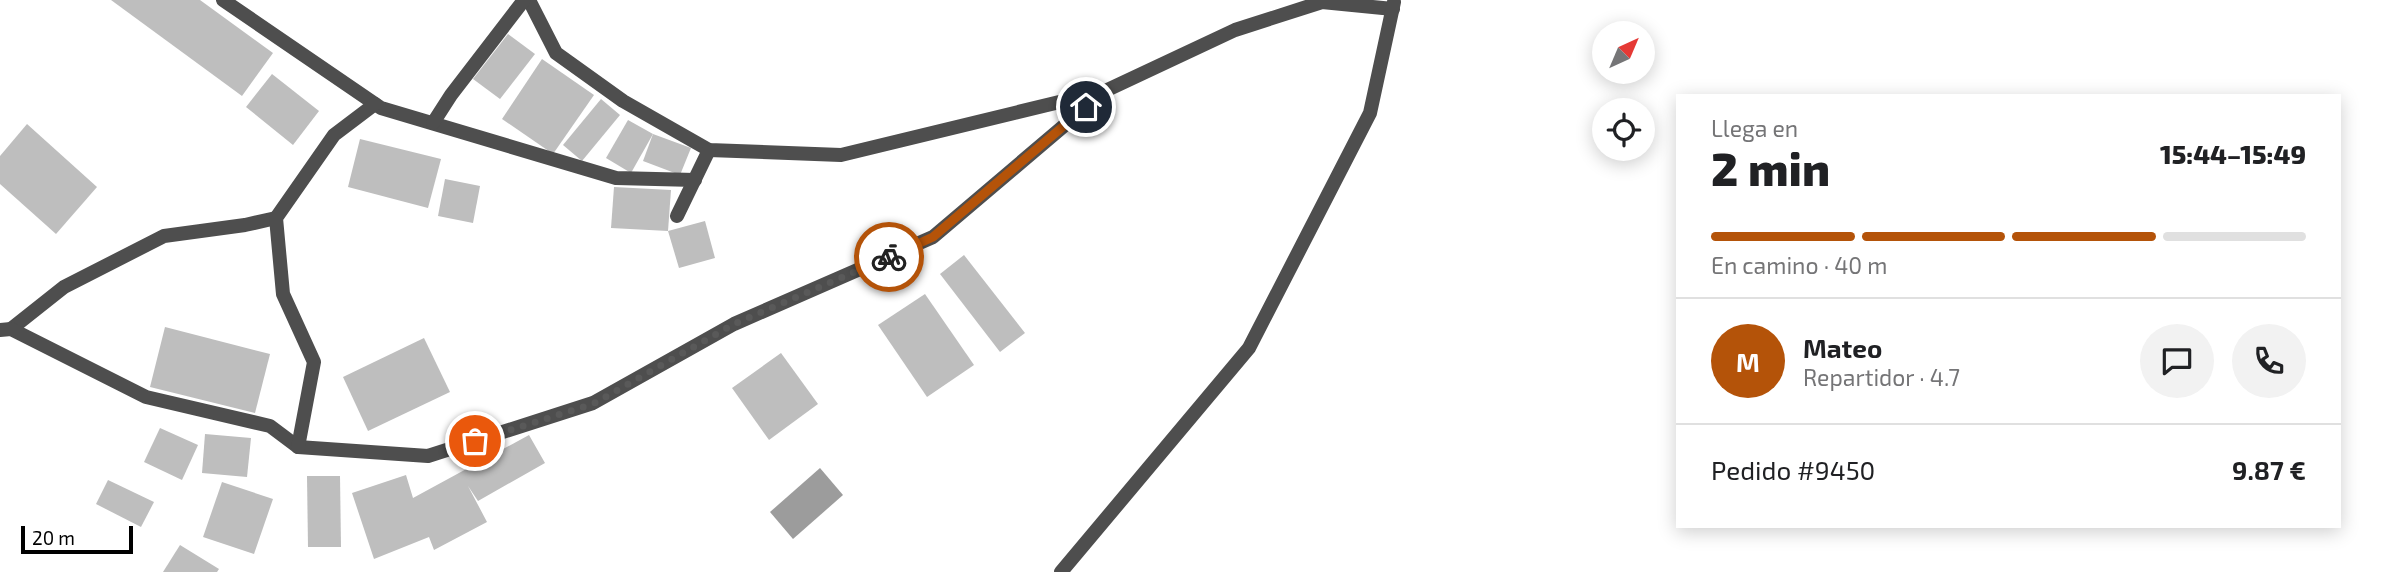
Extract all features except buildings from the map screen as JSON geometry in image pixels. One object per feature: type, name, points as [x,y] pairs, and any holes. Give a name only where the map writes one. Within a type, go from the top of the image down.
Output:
[{"type":"street","points":[[223,0],[381,108],[615,178],[695,180]]},
{"type":"street","points":[[433,123],[451,95],[527,0],[556,53],[623,101],[709,150],[841,155],[1105,91],[1235,30],[1322,2],[1394,4],[1370,113],[1249,348],[1061,572]]},
{"type":"street","points":[[276,218],[164,236],[64,287],[5,330],[146,397],[270,426],[298,447],[428,456],[593,404],[734,324],[933,237],[1105,91]]},
{"type":"street","points":[[298,447],[314,362],[282,294],[276,218],[334,135],[375,104]]},
{"type":"street","points":[[677,216],[709,150]]},
{"type":"shaded area","points":[[820,468],[843,495],[793,539],[770,512]]},
{"type":"way so far","points":[[475,441],[593,404],[734,324],[889,257]]},
{"type":"route","points":[[889,257],[933,237],[1086,107]]}]
